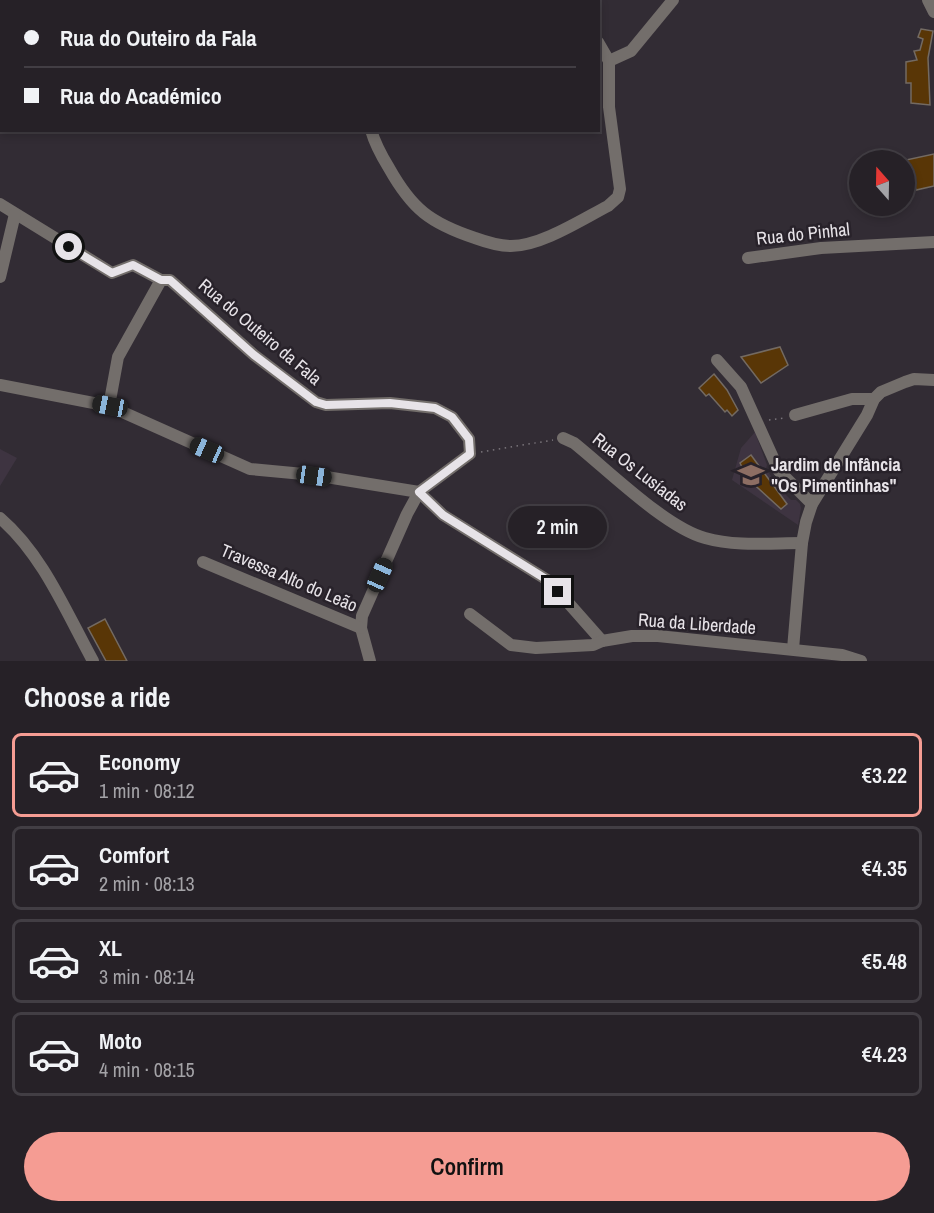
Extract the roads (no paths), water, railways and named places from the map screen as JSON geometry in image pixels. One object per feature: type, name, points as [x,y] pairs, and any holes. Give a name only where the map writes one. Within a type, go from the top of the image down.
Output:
[{"type":"street","points":[[609,61],[631,51],[674,0]]},
{"type":"street","points":[[928,0],[934,12]]},
{"type":"street","points":[[372,132],[375,144],[403,194],[423,214],[461,233],[488,242],[511,246],[536,241],[608,206],[618,197],[620,189],[609,107],[609,61],[600,45]]},
{"type":"street","name":"Rua do Outeiro da Fala","points":[[0,204],[112,273],[133,265],[161,280],[170,280],[254,355],[316,402],[326,405],[390,403],[435,408],[452,417],[469,439],[470,454],[419,492]]},
{"type":"street","points":[[0,277],[15,214]]},
{"type":"street","name":"Rua do Pinhal","points":[[748,258],[821,248],[934,242]]},
{"type":"street","points":[[110,406],[118,357],[161,280]]},
{"type":"street","points":[[717,360],[741,387],[779,471],[812,504]]},
{"type":"street","points":[[793,650],[802,543],[812,504],[867,415],[874,399],[881,392],[914,379],[934,380]]},
{"type":"street","points":[[0,385],[110,406],[250,469],[419,492],[443,515],[549,581],[602,641]]},
{"type":"street","points":[[795,415],[852,399],[874,399]]},
{"type":"street","name":"Rua Os Lusíadas","points":[[563,438],[574,443],[679,526],[704,538],[729,542],[802,543]]},
{"type":"street","points":[[370,661],[361,628],[362,616],[419,492]]},
{"type":"street","points":[[0,518],[16,532],[33,553],[93,661]]},
{"type":"street","name":"Travessa Alto do Leão","points":[[202,562],[361,628]]},
{"type":"street","name":"Rua da Liberdade","points":[[470,614],[511,645],[536,648],[593,645],[602,641],[632,636],[658,636],[842,655],[861,661]]},
{"type":"place","name":"Jardim de Infância \"Os Pimentinhas\"","points":[[751,475]]}]
